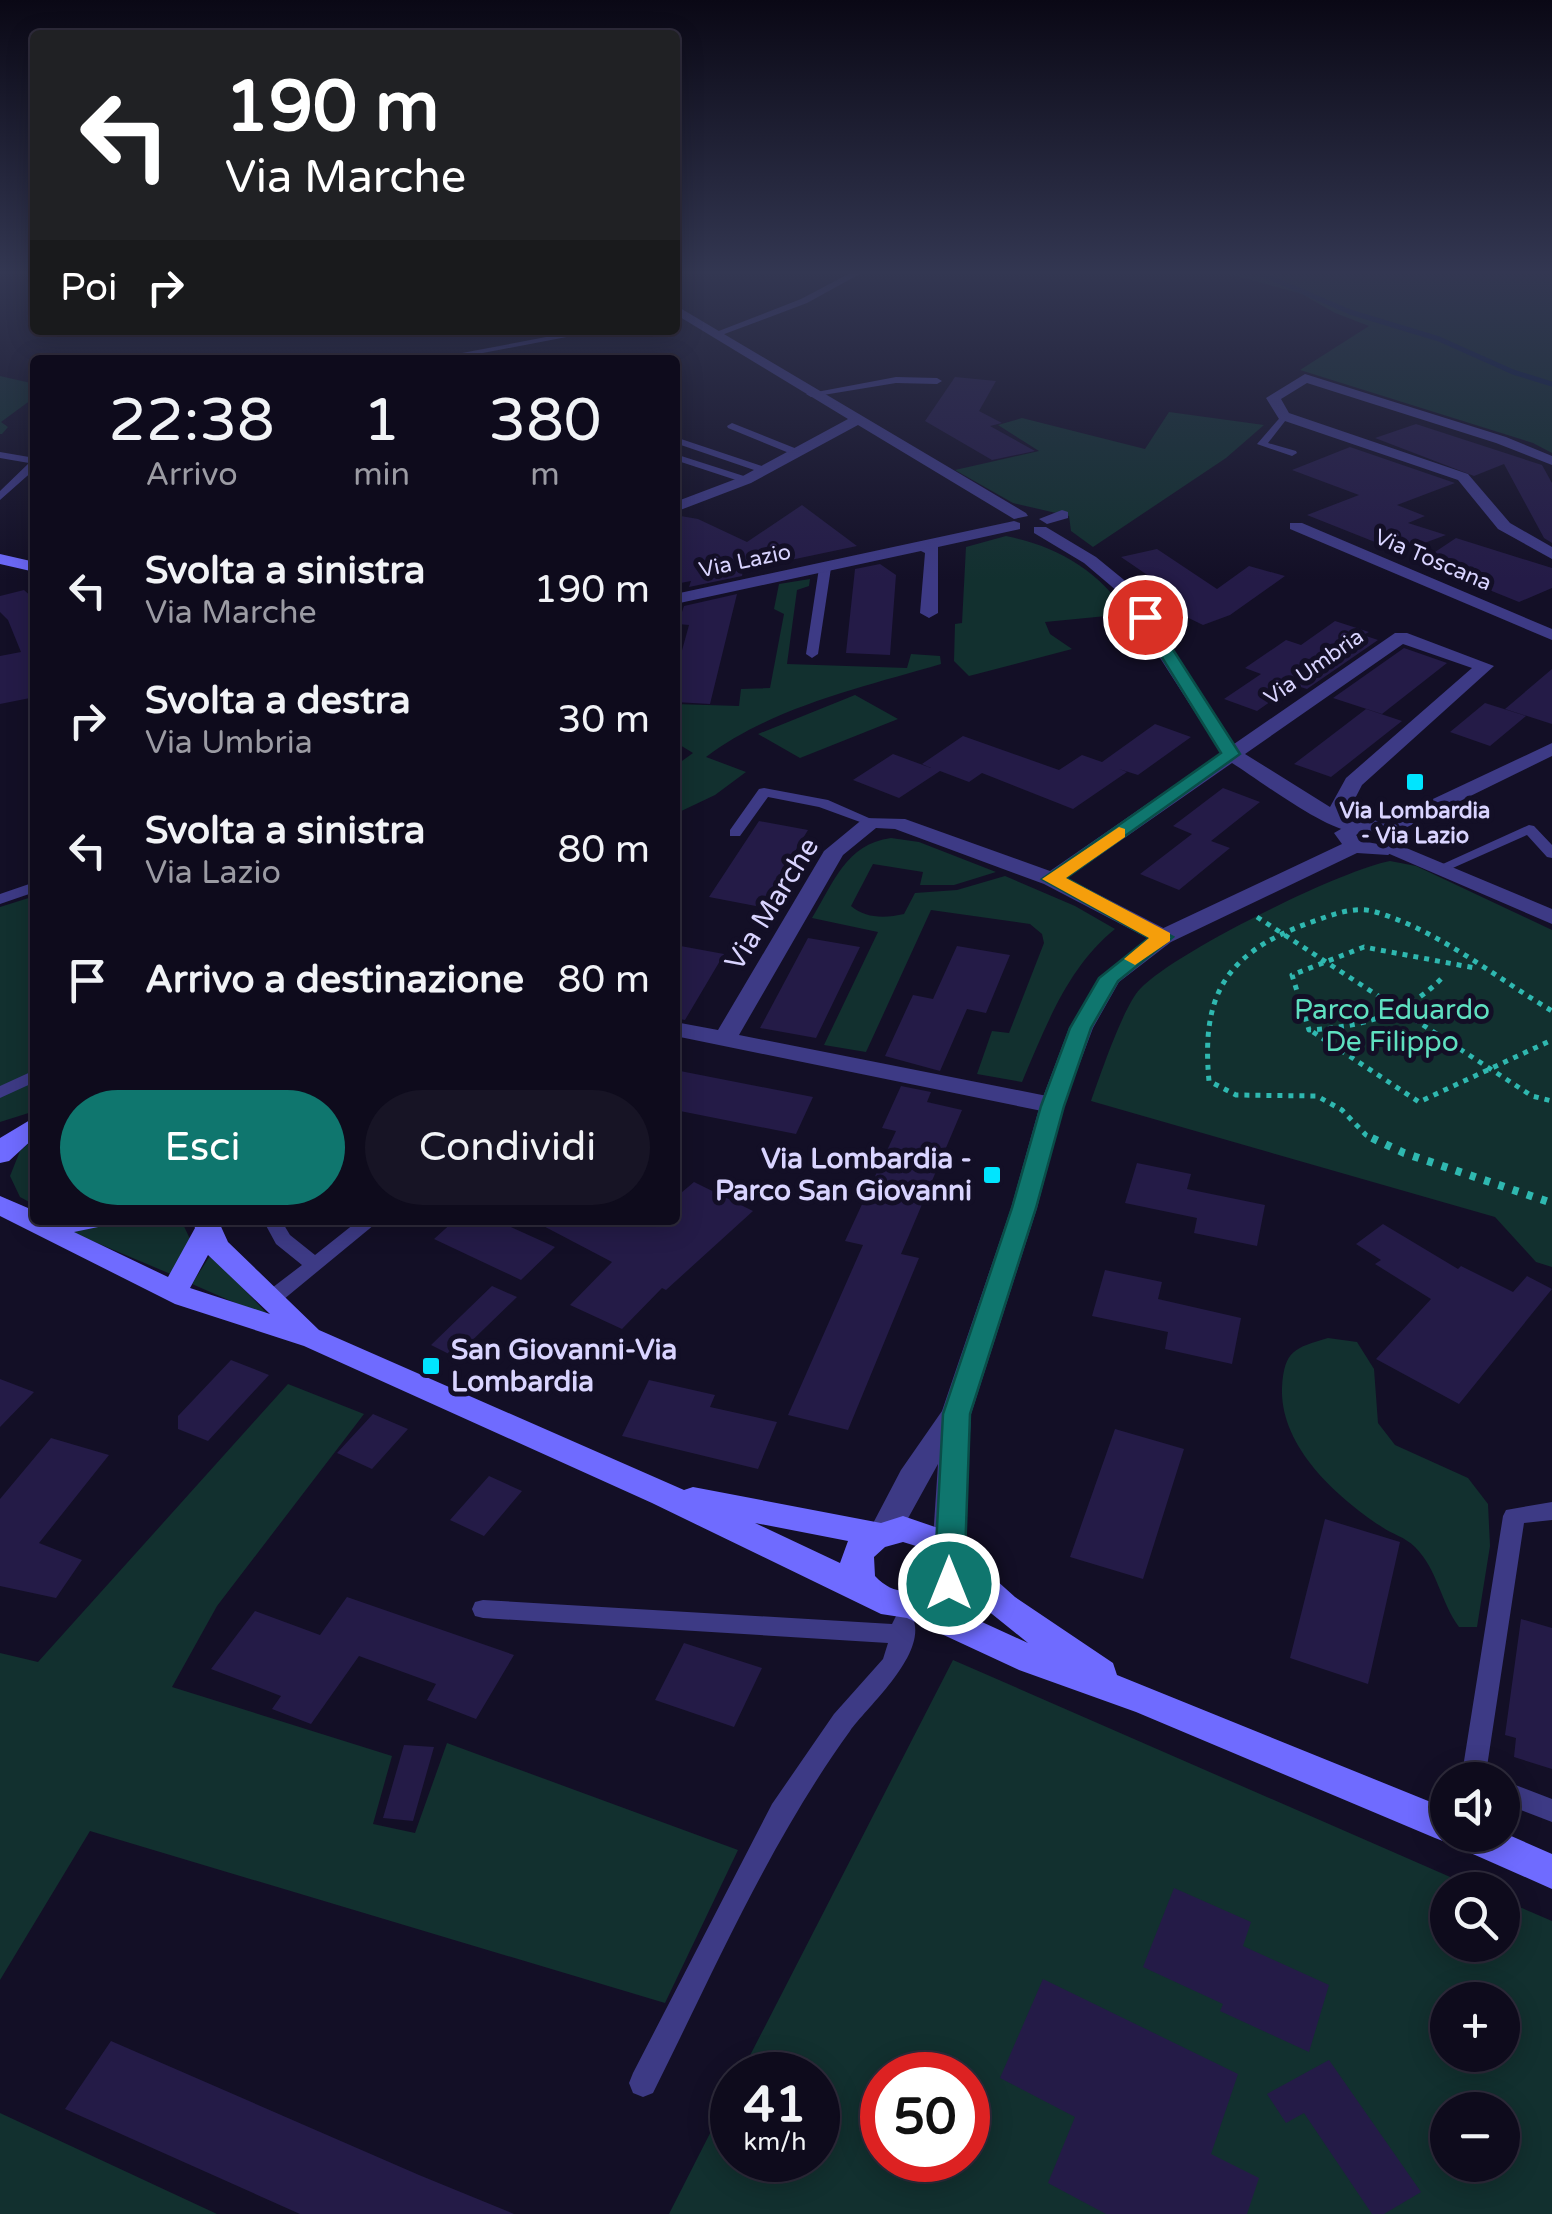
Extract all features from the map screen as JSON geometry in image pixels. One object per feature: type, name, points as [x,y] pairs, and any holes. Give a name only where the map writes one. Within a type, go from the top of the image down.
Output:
[{"type":"main road","points":[[0,560],[30,566]]},
{"type":"main road","points":[[0,1155],[30,1129]]},
{"type":"main road","points":[[39,1225],[174,1291],[314,1339],[663,1494],[861,1588],[908,1616],[1148,1702],[1430,1819]]},
{"type":"main road","points":[[174,1291],[207,1225]]},
{"type":"main road","points":[[207,1225],[216,1247],[314,1339]]},
{"type":"main road","points":[[663,1494],[881,1532],[921,1532],[987,1596],[1042,1637],[1148,1702]]},
{"type":"main road","points":[[861,1588],[854,1563],[866,1541],[881,1532]]},
{"type":"main road","points":[[908,1616],[942,1594],[952,1572],[949,1556]]},
{"type":"main road","points":[[1508,1852],[1552,1872]]},
{"type":"street","points":[[779,373],[1017,521],[1050,521],[1123,588],[1231,754],[1374,850],[1552,749]]},
{"type":"street","points":[[1552,460],[1305,378],[1273,398],[1284,416],[1463,477],[1504,526],[1552,554]]},
{"type":"street","points":[[680,505],[746,480],[857,420]]},
{"type":"street","name":"Via Lazio","points":[[680,597],[925,546],[1017,521]]},
{"type":"street","name":"Via Toscana","points":[[1296,526],[1552,635]]},
{"type":"street","points":[[925,546],[933,551],[929,613]]},
{"type":"street","name":"Via Umbria","points":[[1052,879],[1401,637],[1485,666],[1353,782],[1346,831]]},
{"type":"street","points":[[871,822],[898,823],[1052,879],[1163,937]]},
{"type":"street","name":"Via Marche","points":[[725,1039],[835,851],[871,822]]},
{"type":"street","points":[[949,1556],[956,1414],[1080,1028],[1110,978],[1163,937],[1232,904],[1346,831]]},
{"type":"street","points":[[1390,838],[1441,868],[1552,917]]},
{"type":"street","points":[[680,1030],[1052,1106]]},
{"type":"street","points":[[0,1136],[30,1128]]},
{"type":"street","points":[[881,1532],[956,1414]]},
{"type":"lane","points":[[812,394],[896,380],[936,381]]},
{"type":"lane","points":[[1284,416],[1262,444],[1292,453]]},
{"type":"lane","points":[[732,426],[798,453]]},
{"type":"lane","points":[[680,442],[764,470]]},
{"type":"lane","points":[[0,454],[30,461]]},
{"type":"lane","points":[[680,459],[746,480]]},
{"type":"lane","points":[[0,497],[30,467]]},
{"type":"lane","name":"Via Lazio","points":[[812,654],[825,568]]},
{"type":"lane","points":[[735,833],[764,792],[822,803],[871,822]]},
{"type":"lane","points":[[1441,868],[1528,829],[1552,854]]},
{"type":"lane","points":[[0,899],[30,890]]},
{"type":"lane","points":[[0,1094],[30,1078]]},
{"type":"lane","points":[[275,1225],[283,1239],[315,1265]]},
{"type":"lane","points":[[272,1299],[365,1225]]},
{"type":"lane","points":[[1477,1762],[1514,1516],[1552,1511]]},
{"type":"lane","points":[[483,1608],[908,1616],[893,1664],[844,1720],[780,1812],[644,2083]]},
{"type":"lane","points":[[1520,1798],[1552,1811]]},
{"type":"path","points":[[1232,904],[1330,961],[1532,1096],[1552,1101]]},
{"type":"path","points":[[1552,1012],[1396,920],[1366,909],[1282,931],[1256,945],[1230,970],[1210,1002],[1203,1046],[1209,1082],[1236,1095],[1317,1096],[1342,1110],[1366,1136],[1552,1202]]},
{"type":"path","points":[[1481,970],[1364,947],[1292,976],[1309,1030],[1419,1102],[1552,1040]]},
{"type":"path","points":[[1309,1030],[1350,1026],[1404,1010],[1441,979]]},
{"type":"green space","points":[[1311,373],[1552,373],[1552,453],[1533,443]]},
{"type":"green space","points":[[0,376],[30,383],[30,401],[1,422],[8,427],[0,434]]},
{"type":"green space","points":[[1169,412],[1264,425],[1226,458],[1093,547],[1071,531],[1069,516],[1013,503],[955,470],[1039,451],[998,425],[1022,418],[1145,449]]},
{"type":"green space","points":[[1006,536],[1042,546],[1075,562],[1116,598],[1127,614],[1045,622],[1050,634],[1072,649],[969,676],[954,661],[955,624],[962,623],[966,547]]},
{"type":"green space","points":[[810,579],[809,586],[797,590],[787,664],[907,668],[911,654],[940,656],[941,664],[819,700],[732,740],[706,757],[746,772],[715,795],[680,812],[680,762],[693,753],[680,745],[680,704],[739,706],[741,689],[770,688],[784,614],[774,609],[779,584]]},
{"type":"green space","points":[[855,695],[898,719],[800,758],[758,734]]},
{"type":"green space","points":[[891,838],[919,842],[996,872],[954,885],[920,885],[923,872],[873,864],[851,906],[863,913],[883,917],[904,914],[915,893],[957,890],[1005,876],[1075,906],[1115,929],[1098,944],[1071,980],[1022,1082],[977,1074],[992,1031],[1009,1033],[1044,943],[1042,934],[1030,924],[931,910],[866,1052],[824,1045],[878,932],[812,918],[852,856]]},
{"type":"green space","name":"Parco Eduardo De Filippo","points":[[1390,861],[1416,866],[1552,930],[1552,1267],[1536,1262],[1495,1217],[1091,1101],[1126,1011],[1140,989],[1158,974],[1259,915],[1335,880]]},
{"type":"green space","points":[[30,898],[30,1113],[0,1122],[0,907]]},
{"type":"green space","points":[[30,1142],[30,1202],[20,1197],[10,1176],[20,1151]]},
{"type":"green space","points":[[101,1225],[183,1225],[190,1239],[173,1275],[71,1232]]},
{"type":"green space","points":[[211,1254],[272,1319],[192,1284]]},
{"type":"green space","points":[[1328,1338],[1357,1342],[1374,1369],[1378,1423],[1395,1445],[1468,1478],[1488,1504],[1490,1546],[1477,1627],[1459,1627],[1423,1556],[1411,1544],[1364,1515],[1330,1485],[1290,1430],[1282,1388],[1285,1366],[1299,1348]]},
{"type":"green space","points":[[288,1384],[364,1414],[217,1606],[172,1687],[392,1756],[373,1824],[415,1833],[447,1743],[738,1850],[665,2003],[90,1831],[0,1980],[0,1653],[38,1662]]},
{"type":"green space","points":[[953,1660],[1439,1872],[1430,1872],[1430,1962],[1520,1962],[1520,1907],[1552,1921],[1552,2214],[669,2214],[710,2133],[710,2182],[840,2182],[840,2052],[752,2052]]},
{"type":"green space","points":[[0,2113],[217,2214],[0,2214]]},
{"type":"building","points":[[955,377],[996,381],[979,411],[1002,423],[990,426],[1035,451],[992,460],[925,421]]},
{"type":"building","points":[[1416,424],[1542,465],[1552,483],[1552,543],[1544,538],[1504,464],[1474,476],[1375,438]]},
{"type":"building","points":[[1350,447],[1455,483],[1397,505],[1425,516],[1408,523],[1446,535],[1400,552],[1307,515],[1359,495],[1292,470]]},
{"type":"building","points":[[802,505],[857,546],[743,570],[742,576],[689,587],[691,581],[680,583],[680,516],[698,519],[747,542]]},
{"type":"building","points":[[1456,538],[1552,568],[1552,588],[1519,602],[1420,562]]},
{"type":"building","points":[[1157,549],[1217,589],[1249,566],[1285,576],[1230,615],[1203,625],[1166,607],[1184,600],[1121,557]]},
{"type":"building","points":[[880,564],[896,575],[890,655],[846,653],[855,569]]},
{"type":"building","points":[[24,590],[30,595],[30,698],[0,704],[0,656],[21,652],[8,620],[0,612],[0,596]]},
{"type":"building","points":[[737,594],[710,704],[680,702],[680,658],[689,625],[680,624],[684,606]]},
{"type":"building","points":[[1335,621],[1369,632],[1363,635],[1378,640],[1307,689],[1294,685],[1257,711],[1224,699],[1261,674],[1245,668],[1286,640],[1301,645]]},
{"type":"building","points":[[1404,648],[1447,663],[1382,714],[1333,698]]},
{"type":"building","points":[[1552,669],[1552,724],[1505,709]]},
{"type":"building","points":[[1485,703],[1526,716],[1490,746],[1450,732]]},
{"type":"building","points":[[1366,709],[1402,721],[1331,777],[1294,764]]},
{"type":"building","points":[[1155,724],[1191,737],[1138,775],[1119,769],[1127,772],[1073,809],[982,773],[969,782],[940,771],[899,798],[853,780],[893,754],[931,768],[922,764],[963,736],[1059,770],[1082,755],[1102,762]]},
{"type":"building","points":[[1223,788],[1260,802],[1211,841],[1230,848],[1179,890],[1140,874],[1192,834],[1173,826]]},
{"type":"building","points":[[759,821],[808,830],[761,907],[709,897]]},
{"type":"building","points":[[808,938],[860,947],[816,1038],[760,1028]]},
{"type":"building","points":[[680,946],[724,954],[685,1020],[680,1019]]},
{"type":"building","points":[[957,946],[1010,955],[986,1013],[967,1009],[940,1071],[885,1056],[913,995],[933,999]]},
{"type":"building","points":[[680,1071],[813,1097],[796,1134],[680,1111]]},
{"type":"building","points":[[901,1086],[931,1092],[927,1102],[962,1110],[901,1254],[919,1258],[848,1430],[788,1415],[863,1245],[845,1241],[896,1131],[882,1128]]},
{"type":"building","points":[[1137,1163],[1191,1174],[1187,1189],[1265,1205],[1257,1246],[1194,1233],[1197,1218],[1125,1203]]},
{"type":"building","points":[[694,1182],[753,1211],[666,1290],[662,1288],[622,1329],[570,1305],[612,1262],[542,1225],[680,1225],[680,1194]]},
{"type":"building","points":[[1383,1224],[1458,1269],[1461,1266],[1513,1292],[1527,1276],[1552,1289],[1459,1404],[1376,1359],[1431,1299],[1375,1264],[1381,1260],[1356,1244]]},
{"type":"building","points":[[449,1225],[506,1225],[555,1247],[521,1280],[434,1239]]},
{"type":"building","points":[[1105,1270],[1162,1282],[1158,1299],[1241,1318],[1232,1364],[1165,1349],[1168,1332],[1092,1316]]},
{"type":"building","points":[[492,1286],[517,1297],[455,1357],[431,1345]]},
{"type":"building","points":[[231,1360],[269,1375],[208,1441],[178,1429],[178,1416]]},
{"type":"building","points":[[0,1379],[34,1392],[0,1427]]},
{"type":"building","points":[[649,1380],[715,1395],[710,1407],[777,1422],[758,1469],[622,1436]]},
{"type":"building","points":[[373,1414],[408,1429],[372,1469],[337,1453]]},
{"type":"building","points":[[1115,1429],[1184,1449],[1143,1579],[1070,1557]]},
{"type":"building","points":[[51,1438],[109,1455],[39,1543],[82,1560],[56,1598],[0,1586],[0,1499]]},
{"type":"building","points":[[489,1476],[522,1491],[484,1536],[450,1520]]},
{"type":"building","points":[[1325,1519],[1400,1542],[1368,1684],[1290,1658]]},
{"type":"building","points":[[347,1597],[514,1655],[476,1719],[427,1700],[436,1684],[359,1656],[311,1724],[272,1709],[281,1696],[211,1669],[255,1611],[320,1635]]},
{"type":"building","points":[[1521,1619],[1552,1628],[1552,1769],[1514,1757],[1516,1738],[1505,1735]]},
{"type":"building","points":[[684,1643],[762,1668],[734,1727],[655,1700]]},
{"type":"building","points":[[404,1745],[434,1747],[413,1821],[383,1818]]},
{"type":"building","points":[[1174,1888],[1251,1922],[1243,1946],[1329,1985],[1309,2052],[1220,2011],[1223,2004],[1143,1967]]},
{"type":"building","points":[[1043,1979],[1238,2074],[1211,2154],[1259,2178],[1247,2214],[1106,2214],[1048,2183],[1075,2117],[1000,2078]]},
{"type":"building","points":[[111,2041],[514,2214],[300,2214],[65,2109]]},
{"type":"building","points":[[1329,2060],[1421,2192],[1384,2214],[1372,2214],[1304,2113],[1286,2123],[1267,2094]]},
{"type":"waterway","points":[[1517,373],[1552,384]]},
{"type":"slow traffic","points":[[1119,833],[1052,879],[1163,937],[1135,959]]},
{"type":"place","name":"Via Lombardia - Via Lazio","points":[[1415,782]]},
{"type":"place","name":"Via Lombardia - Parco San Giovanni","points":[[992,1175]]},
{"type":"place","name":"San Giovanni-Via Lombardia","points":[[431,1366]]},
{"type":"route","points":[[949,1584],[956,1414],[1024,1208],[1052,1106],[1080,1028],[1110,978],[1163,937],[1052,879],[1231,754],[1145,617]]}]
